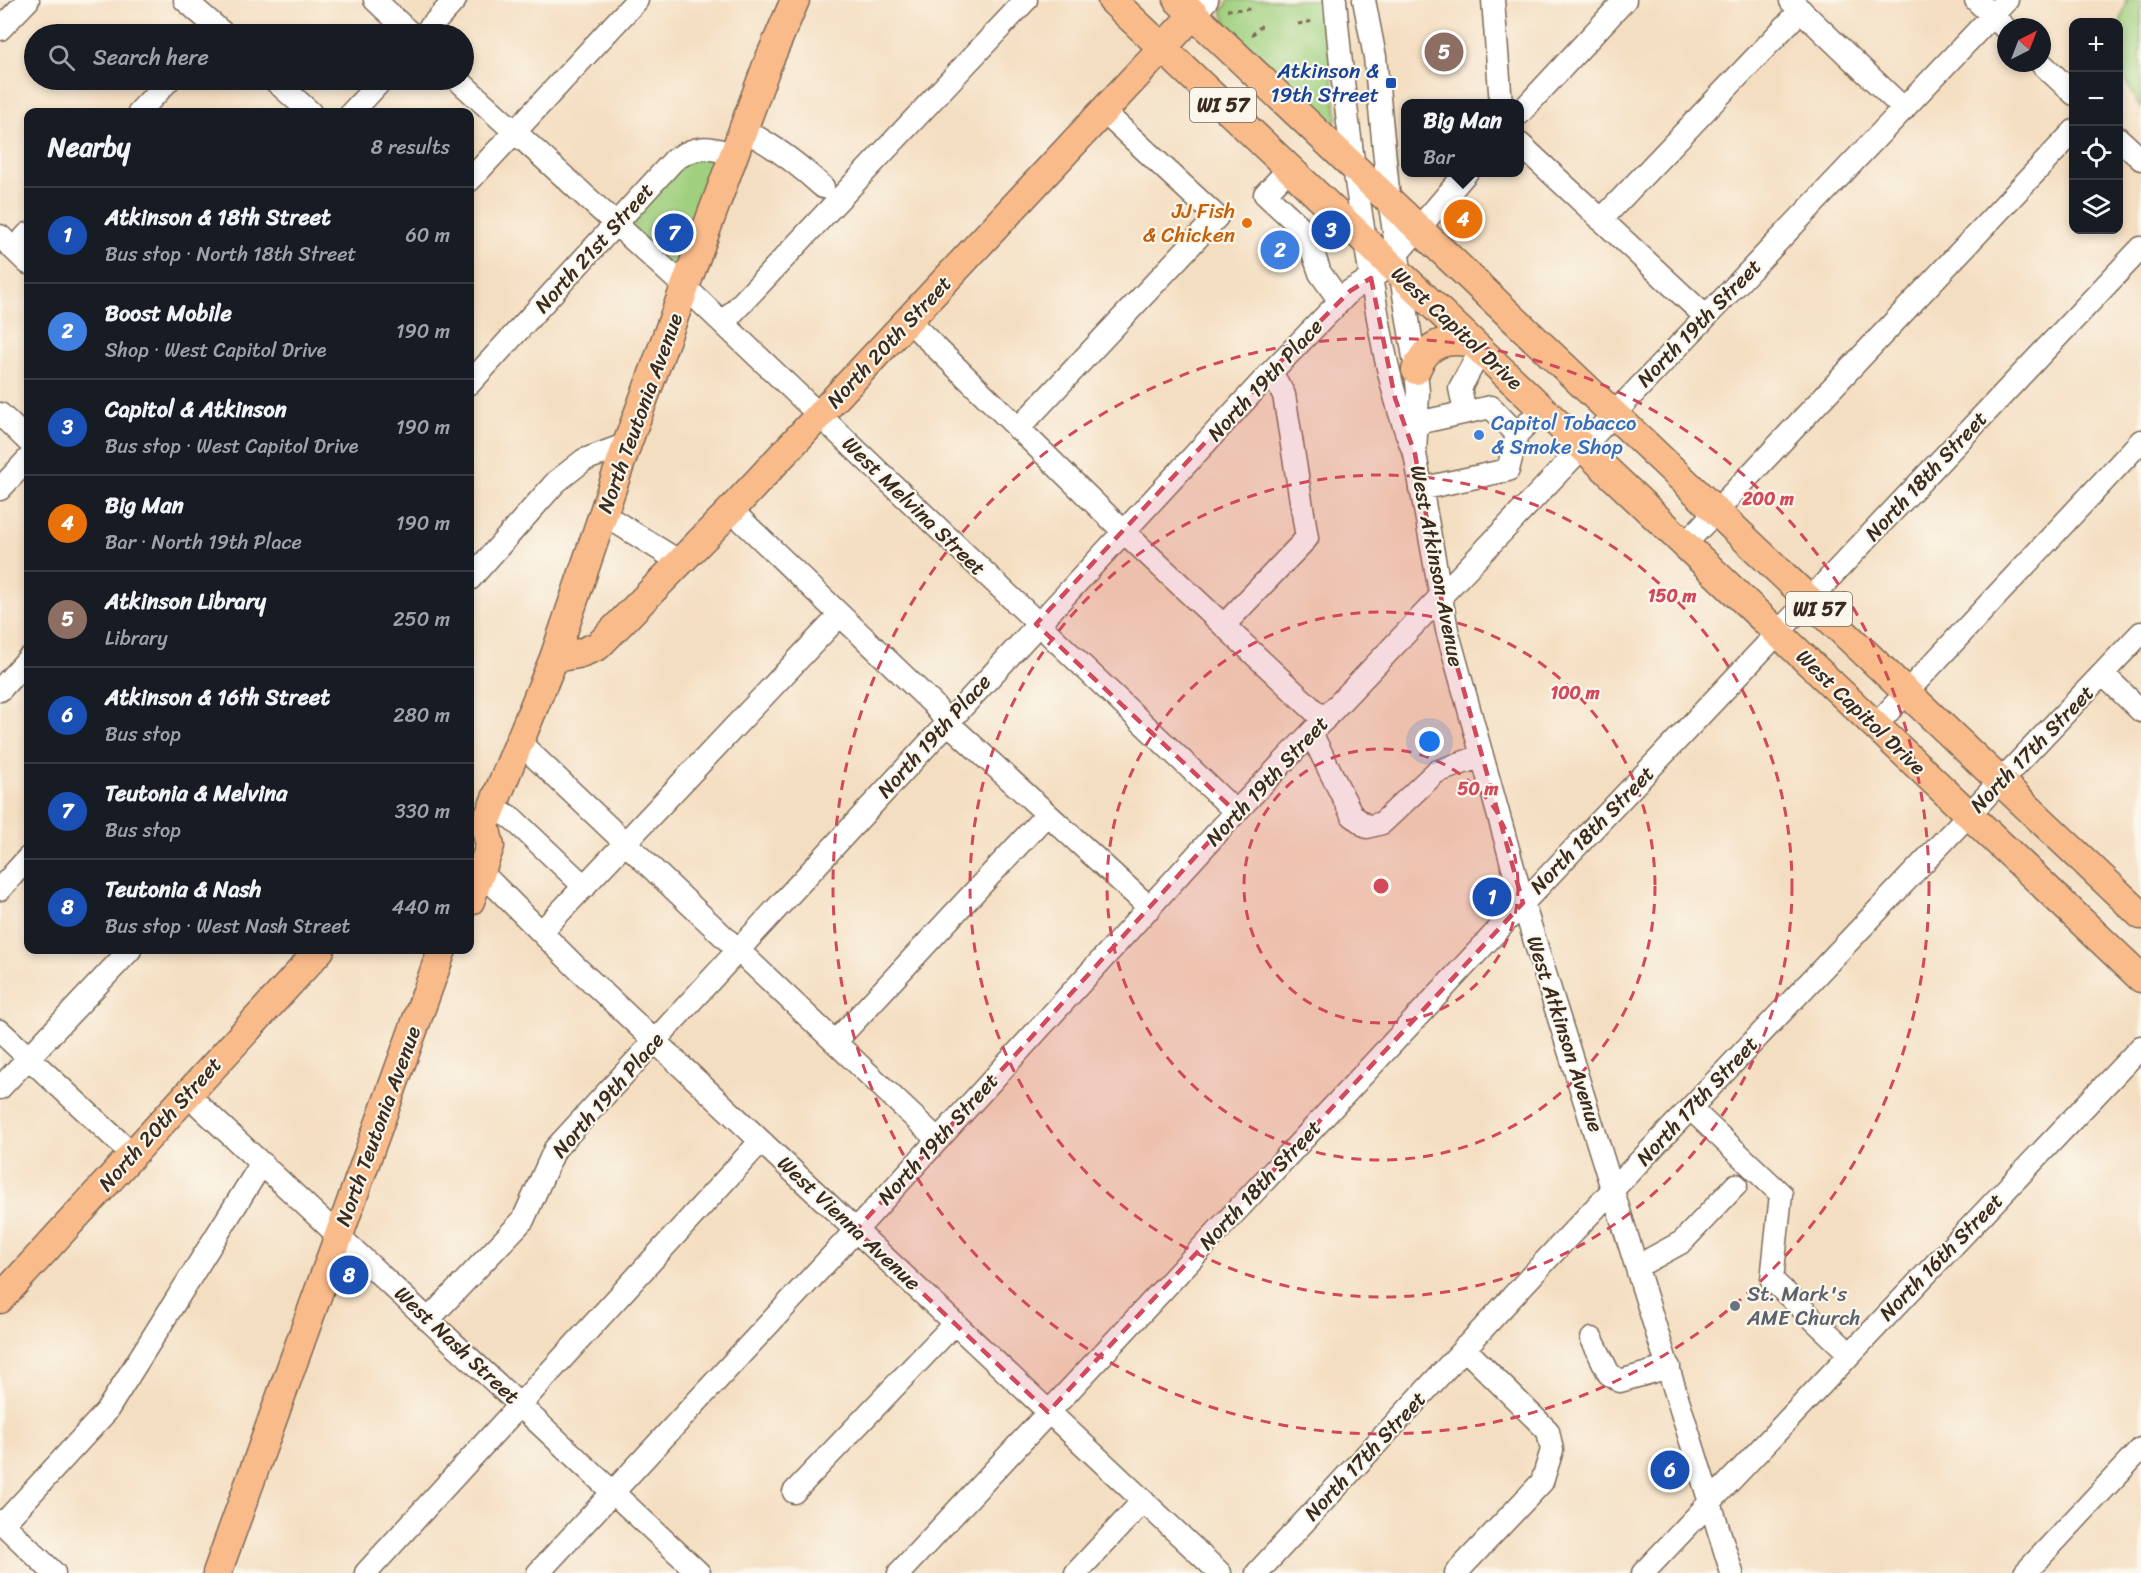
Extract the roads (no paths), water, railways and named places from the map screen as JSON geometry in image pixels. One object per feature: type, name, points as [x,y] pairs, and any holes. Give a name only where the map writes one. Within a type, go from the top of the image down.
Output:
[{"type":"main road","name":"North Teutonia Avenue","points":[[474,889],[490,846],[479,819],[519,742],[554,658],[627,444],[738,142],[795,0]]},
{"type":"main road","name":"West Capitol Drive","points":[[1112,0],[1390,267],[1543,408],[2141,978]]},
{"type":"main road","name":"North 20th Street","points":[[554,658],[578,654],[598,646],[731,510],[1201,6]]},
{"type":"main road","name":"WI 57","points":[[1201,6],[1354,167],[1615,412],[2141,915]]},
{"type":"main road","points":[[1416,370],[1425,353],[1436,344],[1456,339],[1477,346]]},
{"type":"main road","name":"North 20th Street","points":[[0,1299],[316,954]]},
{"type":"main road","name":"North Teutonia Avenue","points":[[217,1573],[441,954]]},
{"type":"street","points":[[0,29],[28,0]]},
{"type":"street","points":[[185,0],[209,24]]},
{"type":"street","points":[[375,0],[400,24]]},
{"type":"street","points":[[433,24],[455,0]]},
{"type":"street","points":[[474,176],[637,0]]},
{"type":"street","points":[[723,324],[1026,0]]},
{"type":"street","points":[[1335,0],[1365,241]]},
{"type":"street","name":"West Atkinson Avenue","points":[[1364,0],[1375,57],[1389,200],[1390,267],[1383,350],[1395,398],[1415,454],[1439,596],[1523,903],[1732,1573]]},
{"type":"street","points":[[1493,0],[1501,99]]},
{"type":"street","points":[[1524,109],[1625,0]]},
{"type":"street","points":[[1976,0],[2002,15]]},
{"type":"street","points":[[1601,220],[1795,5],[1904,109]]},
{"type":"street","name":"North 19th Street","points":[[538,1573],[856,1230],[1236,812],[1705,316],[1904,109],[2002,15]]},
{"type":"street","points":[[2050,72],[2069,90]]},
{"type":"street","points":[[143,108],[160,90]]},
{"type":"street","points":[[285,90],[306,108]]},
{"type":"street","points":[[355,108],[372,90]]},
{"type":"street","name":"West Melvina Street","points":[[469,90],[685,287],[1036,624],[1236,812]]},
{"type":"street","points":[[1018,429],[1217,217],[1104,112]]},
{"type":"street","points":[[1685,544],[2069,135]]},
{"type":"street","name":"North 21st Street","points":[[474,379],[674,160],[688,151],[705,146],[738,142],[769,143],[793,159],[823,187]]},
{"type":"street","points":[[2123,143],[2141,159]]},
{"type":"street","points":[[1524,148],[1705,316]]},
{"type":"street","points":[[1289,168],[1265,194],[1306,232],[1320,273],[1340,301]]},
{"type":"street","name":"North 19th Place","points":[[428,1320],[523,1220],[555,1149],[1036,624],[1271,372],[1340,301],[1390,267],[1419,227],[1463,177]]},
{"type":"street","name":"North 18th Street","points":[[899,1573],[1523,903],[2141,248]]},
{"type":"street","name":"West Atkinson Avenue","points":[[1390,267],[1416,370],[1415,454]]},
{"type":"street","points":[[909,321],[1123,531],[1224,626],[1317,726],[1352,815],[1367,827],[1382,823],[1436,772],[1482,756]]},
{"type":"street","points":[[1464,412],[1461,388],[1477,346]]},
{"type":"street","points":[[1224,626],[1307,538],[1284,395],[1271,372]]},
{"type":"street","points":[[1417,423],[1491,406],[1517,434]]},
{"type":"street","points":[[1420,489],[1508,470],[1517,434],[1543,408]]},
{"type":"street","points":[[0,414],[24,437]]},
{"type":"street","points":[[1875,726],[2141,441]]},
{"type":"street","points":[[474,574],[556,482],[584,460],[627,444]]},
{"type":"street","points":[[0,489],[24,463]]},
{"type":"street","points":[[731,510],[933,704],[947,722],[1150,908]]},
{"type":"street","points":[[603,514],[680,562]]},
{"type":"street","points":[[542,931],[839,616]]},
{"type":"street","name":"North 17th Street","points":[[1257,1573],[1464,1348],[2141,633]]},
{"type":"street","points":[[0,690],[24,663]]},
{"type":"street","points":[[2103,674],[2141,711]]},
{"type":"street","points":[[519,742],[938,1140]]},
{"type":"street","points":[[835,1042],[1047,814]]},
{"type":"street","points":[[479,819],[513,819],[585,887]]},
{"type":"street","points":[[0,889],[24,862]]},
{"type":"street","name":"West Vienna Avenue","points":[[480,871],[655,1041],[1220,1573]]},
{"type":"street","points":[[0,1088],[126,954]]},
{"type":"street","points":[[0,1031],[133,1155]]},
{"type":"street","name":"North 16th Street","points":[[1643,1573],[1711,1504],[1849,1353],[2141,1047]]},
{"type":"street","name":"West Nash Street","points":[[187,1094],[339,1233],[428,1320],[699,1573]]},
{"type":"street","points":[[1690,1108],[1781,1194],[1772,1280],[1849,1353]]},
{"type":"street","points":[[366,1573],[522,1406],[761,1141]]},
{"type":"street","points":[[54,1573],[2,1522],[106,1412],[262,1163]]},
{"type":"street","points":[[1638,1266],[1682,1242],[1736,1185]]},
{"type":"street","points":[[794,1492],[955,1323]]},
{"type":"street","points":[[1592,1339],[1609,1374],[1620,1382],[1669,1367]]},
{"type":"street","points":[[1456,1573],[1542,1482],[1552,1450],[1548,1431],[1464,1348]]},
{"type":"street","points":[[2026,1573],[2141,1449]]},
{"type":"street","points":[[1076,1573],[1143,1501]]},
{"type":"place","name":"Atkinson Library","points":[[1444,52]]},
{"type":"place","name":"Atkinson & 19th Street","points":[[1391,83]]},
{"type":"place","name":"Big Man","points":[[1463,219]]},
{"type":"place","name":"JJ Fish & Chicken","points":[[1247,223]]},
{"type":"place","name":"Capitol & Atkinson","points":[[1331,230]]},
{"type":"place","name":"Teutonia & Melvina","points":[[674,233]]},
{"type":"place","name":"Boost Mobile","points":[[1280,250]]},
{"type":"place","name":"Capitol Tobacco & Smoke Shop","points":[[1479,435]]},
{"type":"place","name":"Atkinson & 18th Street","points":[[1492,897]]},
{"type":"place","name":"Teutonia & Nash","points":[[349,1275]]},
{"type":"place","name":"St. Mark's AME Church","points":[[1735,1306]]},
{"type":"place","name":"Atkinson & 16th Street","points":[[1670,1470]]}]
